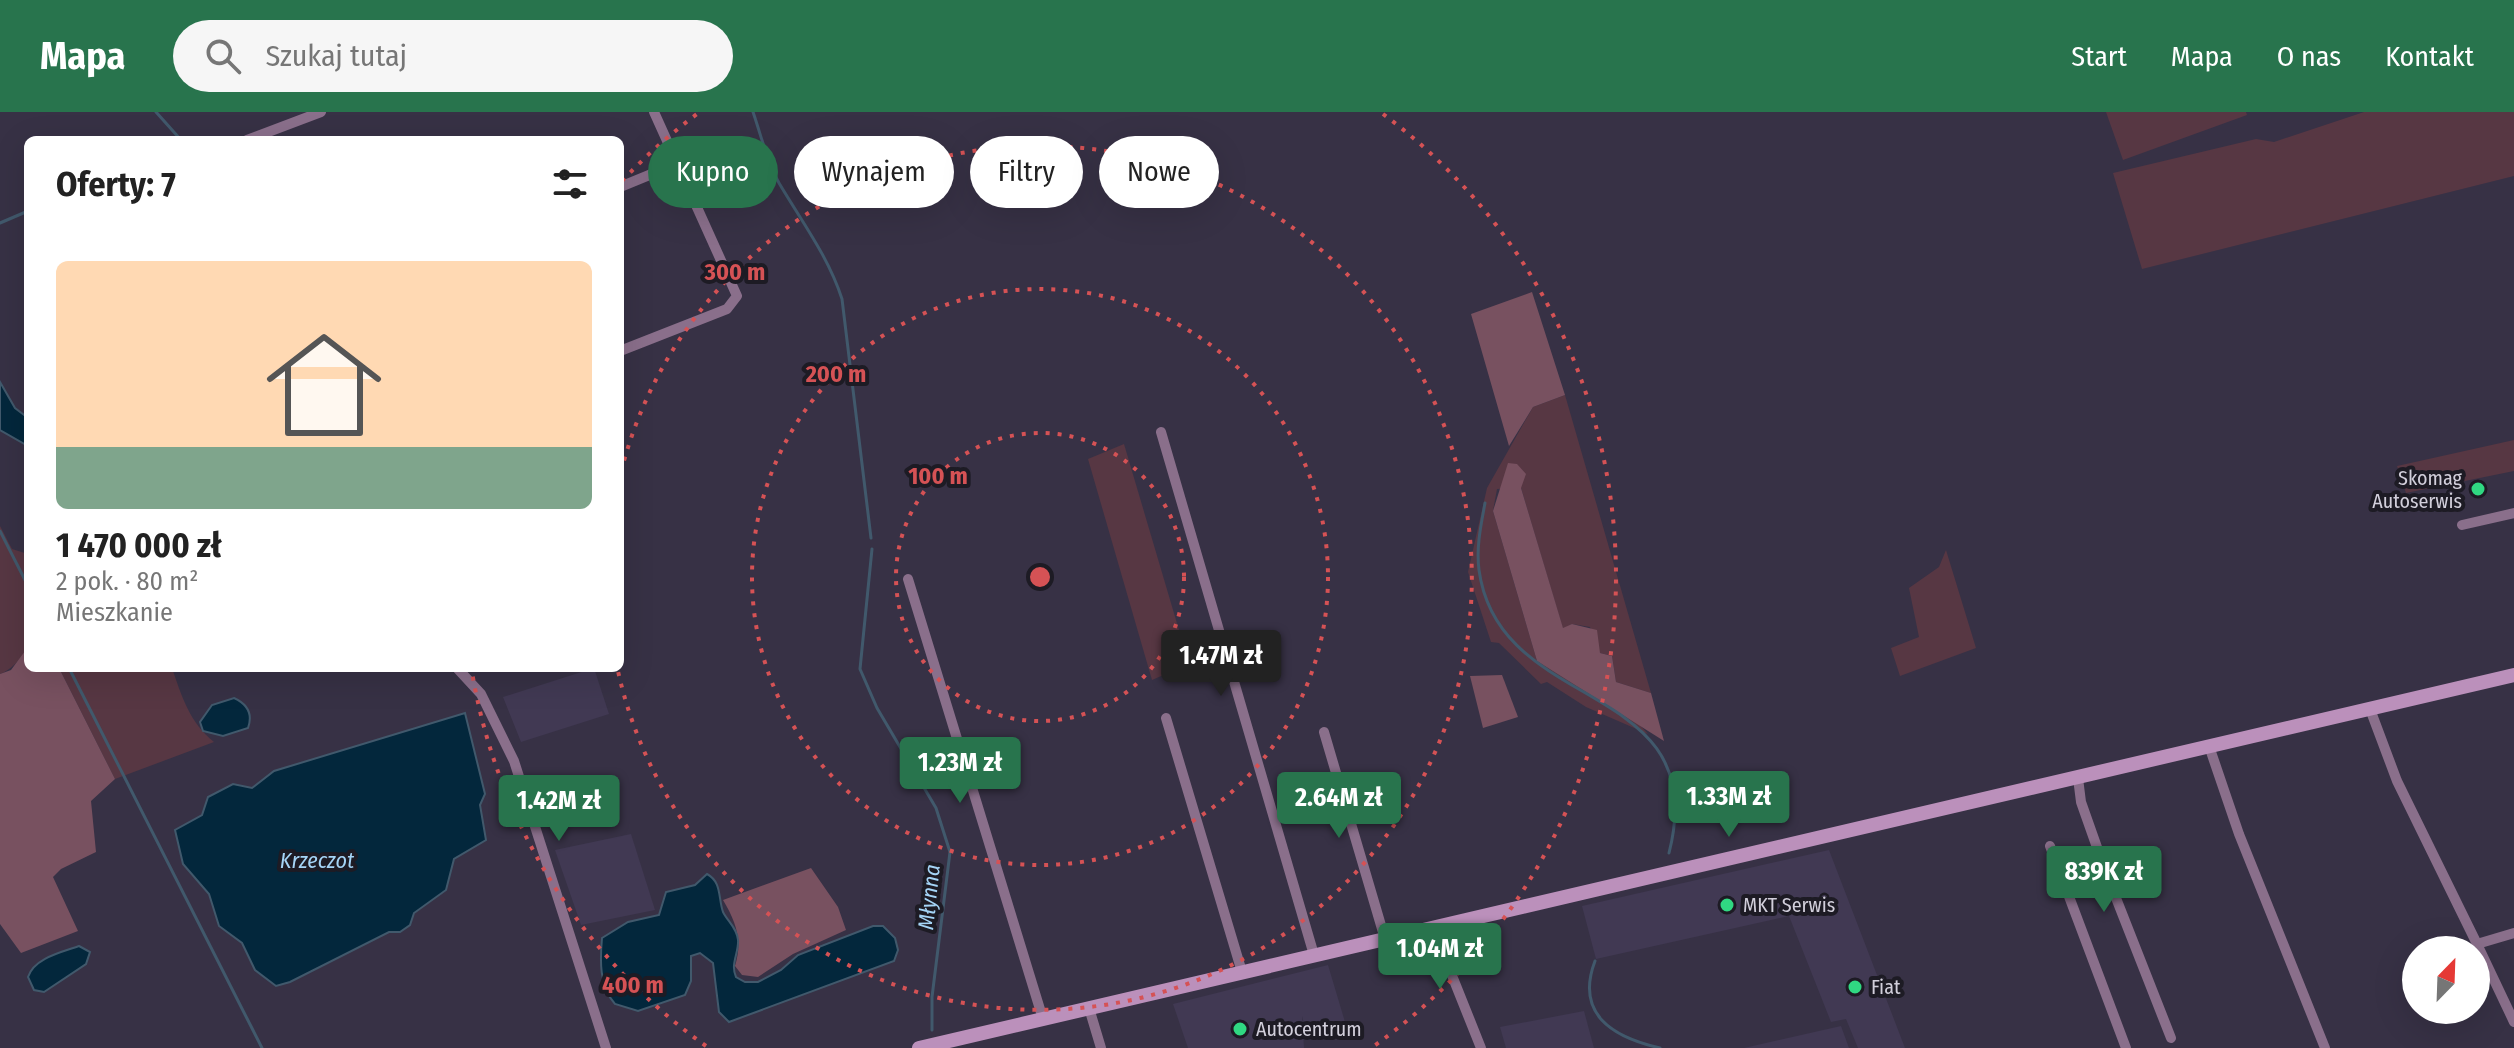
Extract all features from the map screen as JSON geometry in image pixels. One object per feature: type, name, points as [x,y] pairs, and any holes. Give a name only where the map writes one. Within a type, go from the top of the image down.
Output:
[{"type":"street","points":[[258,136],[321,112]]},
{"type":"street","points":[[654,112],[664,136]]},
{"type":"street","points":[[624,185],[648,176]]},
{"type":"street","points":[[624,349],[727,309],[737,296],[696,208]]},
{"type":"street","points":[[1161,432],[1314,955]]},
{"type":"street","points":[[2462,525],[2514,513]]},
{"type":"street","points":[[908,579],[1043,1019]]},
{"type":"street","points":[[461,672],[481,694],[514,761],[606,1048]]},
{"type":"street","points":[[919,1048],[2514,675]]},
{"type":"street","points":[[2370,709],[2397,781],[2473,936]]},
{"type":"street","points":[[1166,718],[1242,972]]},
{"type":"street","points":[[1324,732],[1385,939]]},
{"type":"street","points":[[2209,746],[2239,834],[2325,1048]]},
{"type":"street","points":[[2078,778],[2081,802],[2105,870],[2171,1038]]},
{"type":"street","points":[[2050,846],[2126,1048]]},
{"type":"street","points":[[1437,926],[1437,938],[1481,1048]]},
{"type":"street","points":[[2490,940],[2514,933]]},
{"type":"street","points":[[2490,971],[2514,1022]]},
{"type":"street","points":[[1089,1008],[1101,1048]]},
{"type":"shaded area","points":[[2106,112],[2246,112],[2247,115],[2123,160]]},
{"type":"shaded area","points":[[2364,112],[2514,112],[2514,176],[2142,269],[2113,173],[2256,139],[2274,142]]},
{"type":"shaded area","points":[[1532,292],[1565,395],[1533,407],[1509,446],[1471,314]]},
{"type":"shaded area","points":[[1565,395],[1651,693],[1616,682],[1612,656],[1600,653],[1590,627],[1572,624],[1563,629],[1521,488],[1497,489],[1493,511],[1537,661],[1637,722],[1648,734],[1586,707],[1547,682],[1541,684],[1499,643],[1491,642],[1468,572],[1487,488],[1533,407]]},
{"type":"shaded area","points":[[2514,440],[2514,471],[2406,493],[2397,466]]},
{"type":"shaded area","points":[[1124,444],[1189,664],[1152,680],[1088,459]]},
{"type":"shaded area","points":[[1508,463],[1517,464],[1526,474],[1521,488],[1563,628],[1572,624],[1597,630],[1600,653],[1612,656],[1616,682],[1651,693],[1664,741],[1537,661],[1493,511]]},
{"type":"shaded area","points":[[0,526],[12,549],[24,553],[24,653],[15,664],[0,674]]},
{"type":"shaded area","points":[[1946,550],[1976,648],[1900,676],[1891,648],[1919,637],[1909,588],[1939,567]]},
{"type":"shaded area","points":[[24,652],[24,672],[61,672],[115,779],[91,801],[96,852],[61,869],[53,877],[78,931],[21,953],[0,924],[0,674],[11,670]]},
{"type":"shaded area","points":[[61,672],[173,672],[193,718],[214,742],[115,779]]},
{"type":"shaded area","points":[[581,672],[595,672],[609,714],[521,742],[503,697]]},
{"type":"shaded area","points":[[1502,675],[1518,717],[1483,728],[1470,676]]},
{"type":"shaded area","points":[[631,834],[655,910],[581,925],[555,850]]},
{"type":"shaded area","points":[[1829,850],[1905,1048],[1858,1048],[1846,1019],[1831,1022],[1789,916],[1596,959],[1582,906]]},
{"type":"shaded area","points":[[811,868],[838,907],[846,930],[793,954],[758,977],[742,975],[735,966],[737,932],[723,900]]},
{"type":"shaded area","points":[[1328,965],[1345,1022],[1306,1030],[1302,1016],[1304,1048],[1188,1048],[1173,1004]]},
{"type":"shaded area","points":[[1584,1011],[1594,1048],[1506,1048],[1500,1027]]},
{"type":"shaded area","points":[[1841,1026],[1849,1048],[1744,1048]]},
{"type":"water","points":[[0,382],[15,408],[24,415],[24,444],[0,430]]},
{"type":"water","points":[[234,698],[248,710],[248,728],[223,736],[203,731],[200,722],[212,705]]},
{"type":"water","name":"Krzeczot","points":[[465,713],[485,794],[480,805],[486,840],[454,859],[446,890],[414,913],[410,925],[400,932],[389,932],[290,982],[276,986],[255,970],[242,943],[219,926],[209,894],[183,864],[175,830],[202,815],[208,797],[233,784],[252,788],[274,771]]},
{"type":"water","points":[[707,874],[715,881],[723,912],[737,936],[734,972],[745,982],[758,982],[781,970],[798,955],[873,926],[883,926],[895,938],[898,950],[894,961],[729,1022],[719,1012],[713,963],[700,953],[691,956],[691,981],[685,995],[638,1011],[615,1004],[603,981],[602,938],[628,922],[659,915],[666,892],[695,885]]},
{"type":"water","points":[[79,946],[90,952],[86,964],[44,992],[34,990],[28,977],[36,965]]},
{"type":"waterway","points":[[156,112],[177,136]]},
{"type":"waterway","name":"Młynna","points":[[753,112],[775,175],[822,254],[842,299],[871,538]]},
{"type":"waterway","points":[[0,223],[24,213]]},
{"type":"waterway","points":[[1485,503],[1478,561],[1495,617],[1523,651],[1634,725],[1661,755],[1675,796],[1669,853]]},
{"type":"waterway","points":[[0,531],[24,578]]},
{"type":"waterway","name":"Młynna","points":[[872,549],[860,669],[877,708],[936,808],[950,852],[932,997],[932,1030]]},
{"type":"waterway","points":[[71,672],[262,1048]]},
{"type":"waterway","points":[[1595,961],[1590,995],[1594,1009],[1602,1020],[1627,1037],[1660,1048]]},
{"type":"place","name":"Skomag Autoserwis","points":[[2478,489]]},
{"type":"place","name":"MKT Serwis","points":[[1727,905]]},
{"type":"place","name":"Fiat","points":[[1855,987]]},
{"type":"place","name":"Autocentrum","points":[[1240,1029]]}]
